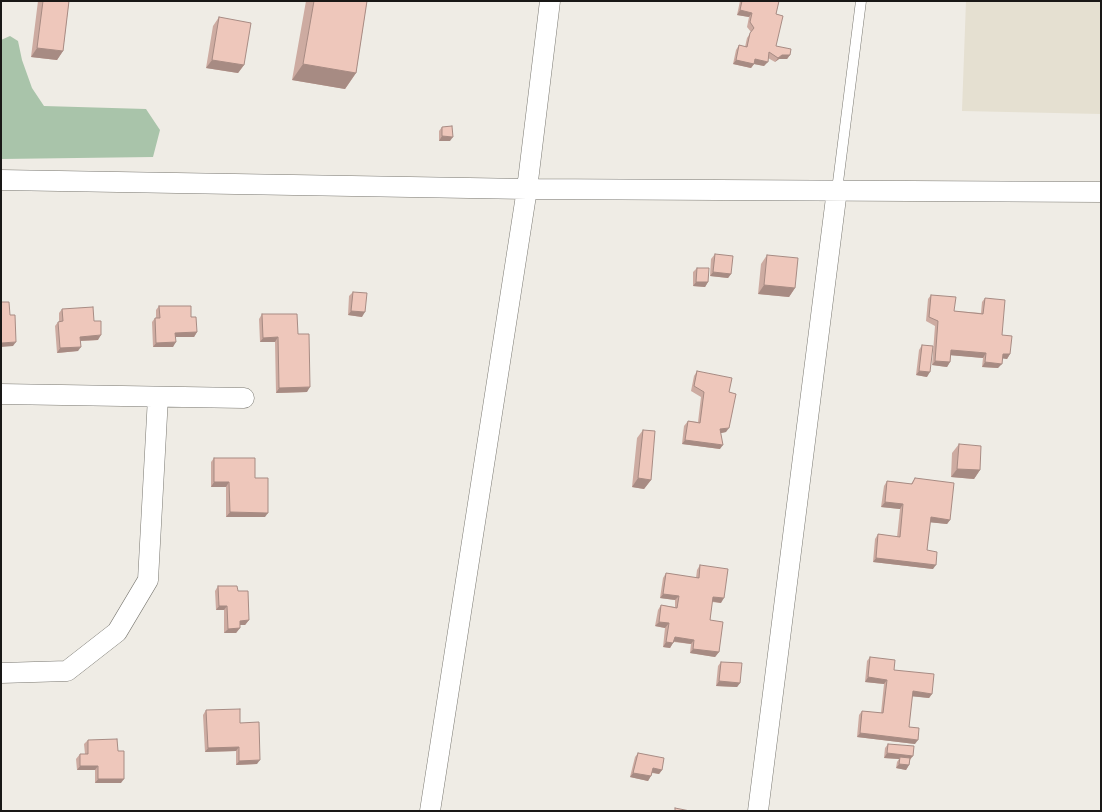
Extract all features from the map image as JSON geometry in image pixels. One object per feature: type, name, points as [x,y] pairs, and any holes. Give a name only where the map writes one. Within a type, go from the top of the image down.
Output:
[{"type":"street","points":[[430,811],[526,189],[550,1]]},
{"type":"street","points":[[1,180],[526,189],[1101,192]]},
{"type":"street","points":[[758,811],[837,190]]},
{"type":"street","points":[[1,394],[244,398]]},
{"type":"street","points":[[1,673],[67,671],[117,632],[148,580],[158,396]]},
{"type":"lane","points":[[837,190],[861,1]]},
{"type":"shaded area","points":[[966,1],[1101,1],[1101,114],[962,111]]},
{"type":"green space","points":[[10,36],[18,41],[22,60],[32,88],[44,106],[146,109],[160,130],[153,157],[1,159],[1,40]]},
{"type":"building","points":[[43,1],[69,1],[63,51],[37,48]]},
{"type":"building","points":[[314,1],[367,1],[356,73],[303,64]]},
{"type":"building","points":[[742,1],[779,1],[776,14],[783,16],[776,46],[791,49],[790,55],[782,55],[778,58],[769,52],[768,62],[755,59],[754,64],[736,60],[739,45],[747,47],[750,33],[754,28],[750,22],[752,13],[740,10]]},
{"type":"building","points":[[219,17],[251,23],[244,65],[212,60]]},
{"type":"building","points":[[452,126],[453,137],[442,136],[442,127]]},
{"type":"building","points":[[715,254],[733,256],[731,274],[713,272]]},
{"type":"building","points":[[767,255],[798,258],[795,288],[764,285]]},
{"type":"building","points":[[697,268],[709,268],[708,282],[696,282]]},
{"type":"building","points":[[353,292],[367,293],[365,312],[351,311]]},
{"type":"building","points":[[931,295],[956,297],[954,311],[983,314],[985,298],[1005,300],[1002,335],[1012,336],[1010,354],[1003,354],[1002,364],[985,362],[986,353],[951,350],[950,362],[935,361],[938,321],[929,317]]},
{"type":"building","points":[[1,302],[9,302],[10,315],[15,315],[16,342],[1,343]]},
{"type":"building","points":[[159,306],[191,306],[191,317],[196,317],[197,332],[175,333],[176,342],[156,343],[155,318],[160,318]]},
{"type":"building","points":[[93,307],[94,321],[101,321],[101,335],[80,337],[81,347],[60,348],[58,322],[63,321],[62,309]]},
{"type":"building","points":[[262,314],[297,314],[298,334],[309,334],[310,387],[279,388],[278,337],[263,338]]},
{"type":"building","points":[[922,345],[933,346],[930,372],[919,371]]},
{"type":"building","points":[[697,371],[732,378],[729,392],[736,394],[729,428],[720,429],[723,445],[685,440],[688,421],[700,423],[704,392],[694,386]]},
{"type":"building","points":[[643,430],[655,431],[651,480],[638,478]]},
{"type":"building","points":[[959,444],[981,446],[980,470],[957,469]]},
{"type":"building","points":[[214,458],[255,458],[255,478],[268,478],[268,513],[230,512],[229,482],[214,482]]},
{"type":"building","points":[[915,478],[954,483],[950,520],[931,517],[927,550],[937,552],[936,565],[876,558],[878,534],[900,537],[903,504],[885,502],[887,481],[912,484]]},
{"type":"building","points":[[700,565],[728,569],[724,598],[713,597],[710,620],[723,622],[719,652],[693,649],[694,640],[675,637],[673,643],[666,642],[669,623],[659,622],[661,605],[677,608],[679,596],[663,594],[666,573],[699,578]]},
{"type":"building","points":[[218,586],[237,586],[238,591],[248,591],[249,620],[240,621],[240,628],[228,629],[227,606],[219,606]]},
{"type":"building","points":[[870,657],[895,660],[894,670],[934,674],[932,694],[913,691],[909,727],[919,728],[918,740],[860,733],[862,711],[883,713],[887,680],[868,677]]},
{"type":"building","points":[[721,662],[742,663],[740,683],[719,681]]},
{"type":"building","points":[[240,709],[240,723],[259,722],[260,760],[239,761],[239,747],[208,748],[206,710]]},
{"type":"building","points":[[117,739],[118,751],[124,751],[124,779],[98,779],[98,766],[80,766],[80,754],[88,754],[88,740]]},
{"type":"building","points":[[888,744],[914,746],[913,756],[887,753]]},
{"type":"building","points":[[638,753],[664,758],[662,770],[653,768],[651,776],[633,773]]},
{"type":"building","points":[[900,757],[910,758],[909,765],[899,764]]},
{"type":"building","points":[[675,808],[690,811],[675,811]]}]
